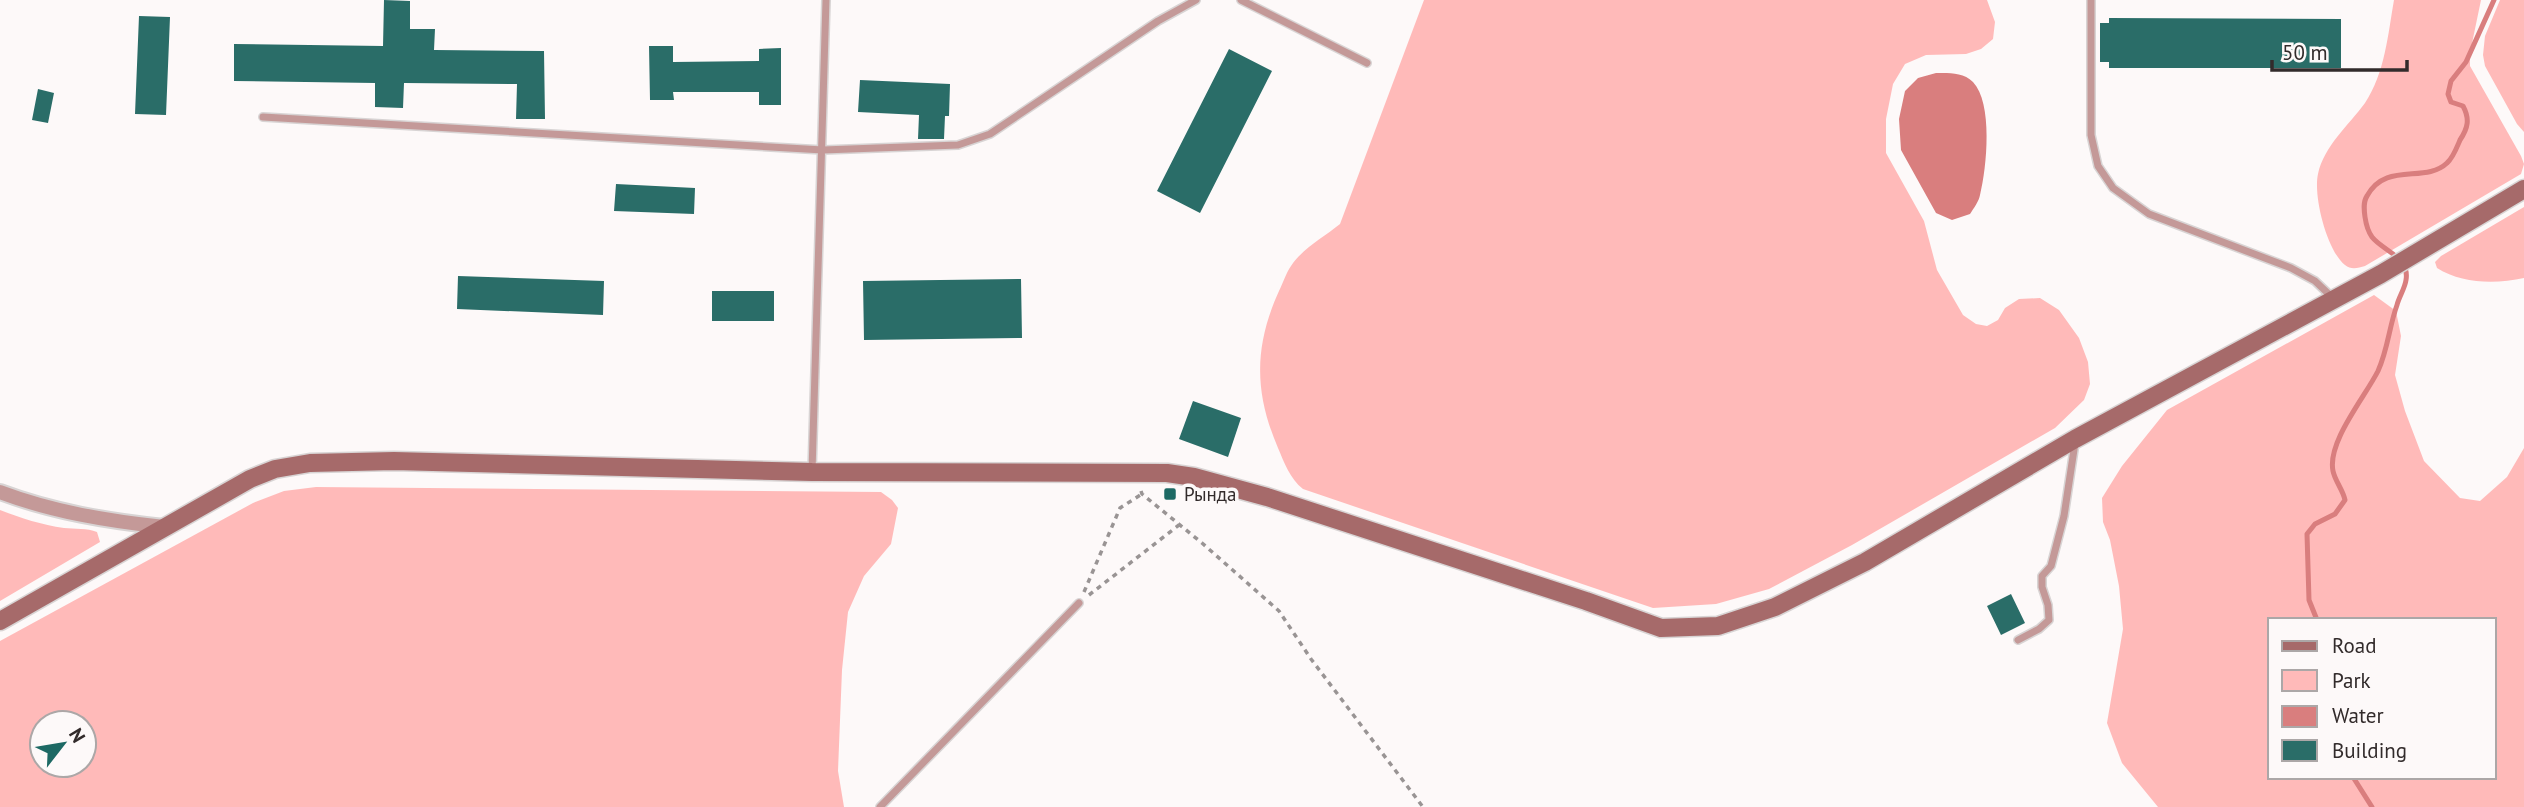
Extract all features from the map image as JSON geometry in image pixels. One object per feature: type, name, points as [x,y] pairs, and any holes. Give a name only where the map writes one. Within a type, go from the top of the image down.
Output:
[{"type":"main road","points":[[0,621],[224,492],[275,469],[310,463],[394,461],[812,472],[1138,471],[1194,477],[1267,497],[1661,628],[1718,626],[1775,607],[1865,562],[2075,439],[2381,274],[2524,189]]},
{"type":"street","points":[[0,492],[32,504],[111,522],[164,527]]},
{"type":"lane","points":[[812,472],[826,0]]},
{"type":"lane","points":[[262,117],[823,150],[958,145],[990,134],[1147,29],[1196,0]]},
{"type":"lane","points":[[1241,0],[1367,63]]},
{"type":"lane","points":[[2091,0],[2091,135],[2098,166],[2113,188],[2148,214],[2291,268],[2315,281],[2334,299]]},
{"type":"lane","points":[[2018,640],[2039,629],[2049,620],[2042,576],[2051,566],[2064,516],[2075,439]]},
{"type":"lane","points":[[880,807],[1079,603]]},
{"type":"path","points":[[1138,471],[1142,494],[1279,611],[1311,659],[1423,807]]},
{"type":"path","points":[[1079,603],[1120,508],[1142,494]]},
{"type":"path","points":[[1079,603],[1180,525]]},
{"type":"green space","points":[[1424,0],[1987,0],[1995,22],[1993,39],[1981,49],[1966,54],[1926,55],[1905,64],[1893,84],[1886,119],[1886,153],[1924,221],[1937,270],[1963,315],[1976,324],[1987,326],[1998,320],[2005,308],[2019,299],[2040,298],[2059,310],[2079,338],[2088,362],[2090,384],[2084,400],[2055,428],[1852,545],[1769,589],[1716,604],[1653,608],[1303,489],[1285,464],[1265,408],[1260,369],[1265,331],[1291,266],[1307,249],[1340,224]]},
{"type":"green space","points":[[2394,0],[2481,0],[2470,53],[2470,66],[2524,164],[2521,174],[2365,266],[2352,268],[2338,258],[2327,236],[2318,196],[2318,174],[2331,145],[2372,91],[2385,53]]},
{"type":"green space","points":[[2500,0],[2524,0],[2524,132],[2485,66],[2483,55],[2485,36]]},
{"type":"green space","points":[[2524,207],[2524,278],[2502,281],[2468,280],[2437,268],[2435,262],[2441,256]]},
{"type":"green space","points":[[2374,295],[2396,311],[2401,336],[2395,375],[2424,461],[2460,498],[2480,501],[2507,477],[2524,448],[2524,807],[2158,807],[2122,763],[2107,723],[2123,629],[2119,586],[2110,540],[2103,522],[2102,498],[2122,466],[2167,410]]},
{"type":"green space","points":[[316,487],[881,492],[898,508],[891,544],[864,576],[848,612],[842,670],[838,771],[844,807],[0,807],[0,641],[253,503],[284,491]]},
{"type":"green space","points":[[0,510],[48,525],[97,532],[100,542],[0,601]]},
{"type":"water","points":[[1936,73],[1960,75],[1973,82],[1984,105],[1986,120],[1986,152],[1979,197],[1970,214],[1952,220],[1936,213],[1901,150],[1899,119],[1905,91],[1918,78]]},
{"type":"building","points":[[384,0],[410,1],[410,29],[435,29],[434,50],[544,51],[545,119],[516,119],[517,84],[404,83],[403,108],[375,107],[375,83],[234,81],[234,44],[383,46]]},
{"type":"building","points":[[139,16],[170,17],[166,115],[135,114]]},
{"type":"building","points":[[2109,18],[2341,19],[2341,68],[2109,68],[2109,62],[2100,62],[2100,23],[2109,23]]},
{"type":"building","points":[[649,46],[673,46],[673,62],[759,61],[759,49],[781,48],[781,105],[759,105],[759,92],[673,92],[674,100],[650,100]]},
{"type":"building","points":[[1229,49],[1272,71],[1200,213],[1157,191]]},
{"type":"building","points":[[860,80],[950,84],[949,116],[945,116],[944,139],[918,139],[919,115],[858,112]]},
{"type":"building","points":[[38,89],[54,93],[48,123],[32,120]]},
{"type":"building","points":[[616,184],[695,188],[694,214],[614,211]]},
{"type":"building","points":[[458,276],[604,281],[603,315],[457,309]]},
{"type":"building","points":[[1021,279],[1022,338],[864,340],[863,281]]},
{"type":"building","points":[[712,291],[774,291],[774,321],[712,321]]},
{"type":"building","points":[[1193,401],[1241,418],[1228,457],[1179,439]]},
{"type":"building","points":[[2011,594],[2025,623],[2001,635],[1987,606]]},
{"type":"waterway","points":[[2316,618],[2309,600],[2307,534],[2315,524],[2335,514],[2345,500],[2333,471],[2336,447],[2348,420],[2378,371],[2406,280],[2406,272],[2400,260],[2369,232],[2365,201],[2375,185],[2384,179],[2438,169],[2451,158],[2467,123],[2463,106],[2451,102],[2448,94],[2451,81],[2466,62],[2494,0]]},
{"type":"waterway","points":[[2354,779],[2372,807]]},
{"type":"place","name":"Рында","points":[[1170,494]]}]
